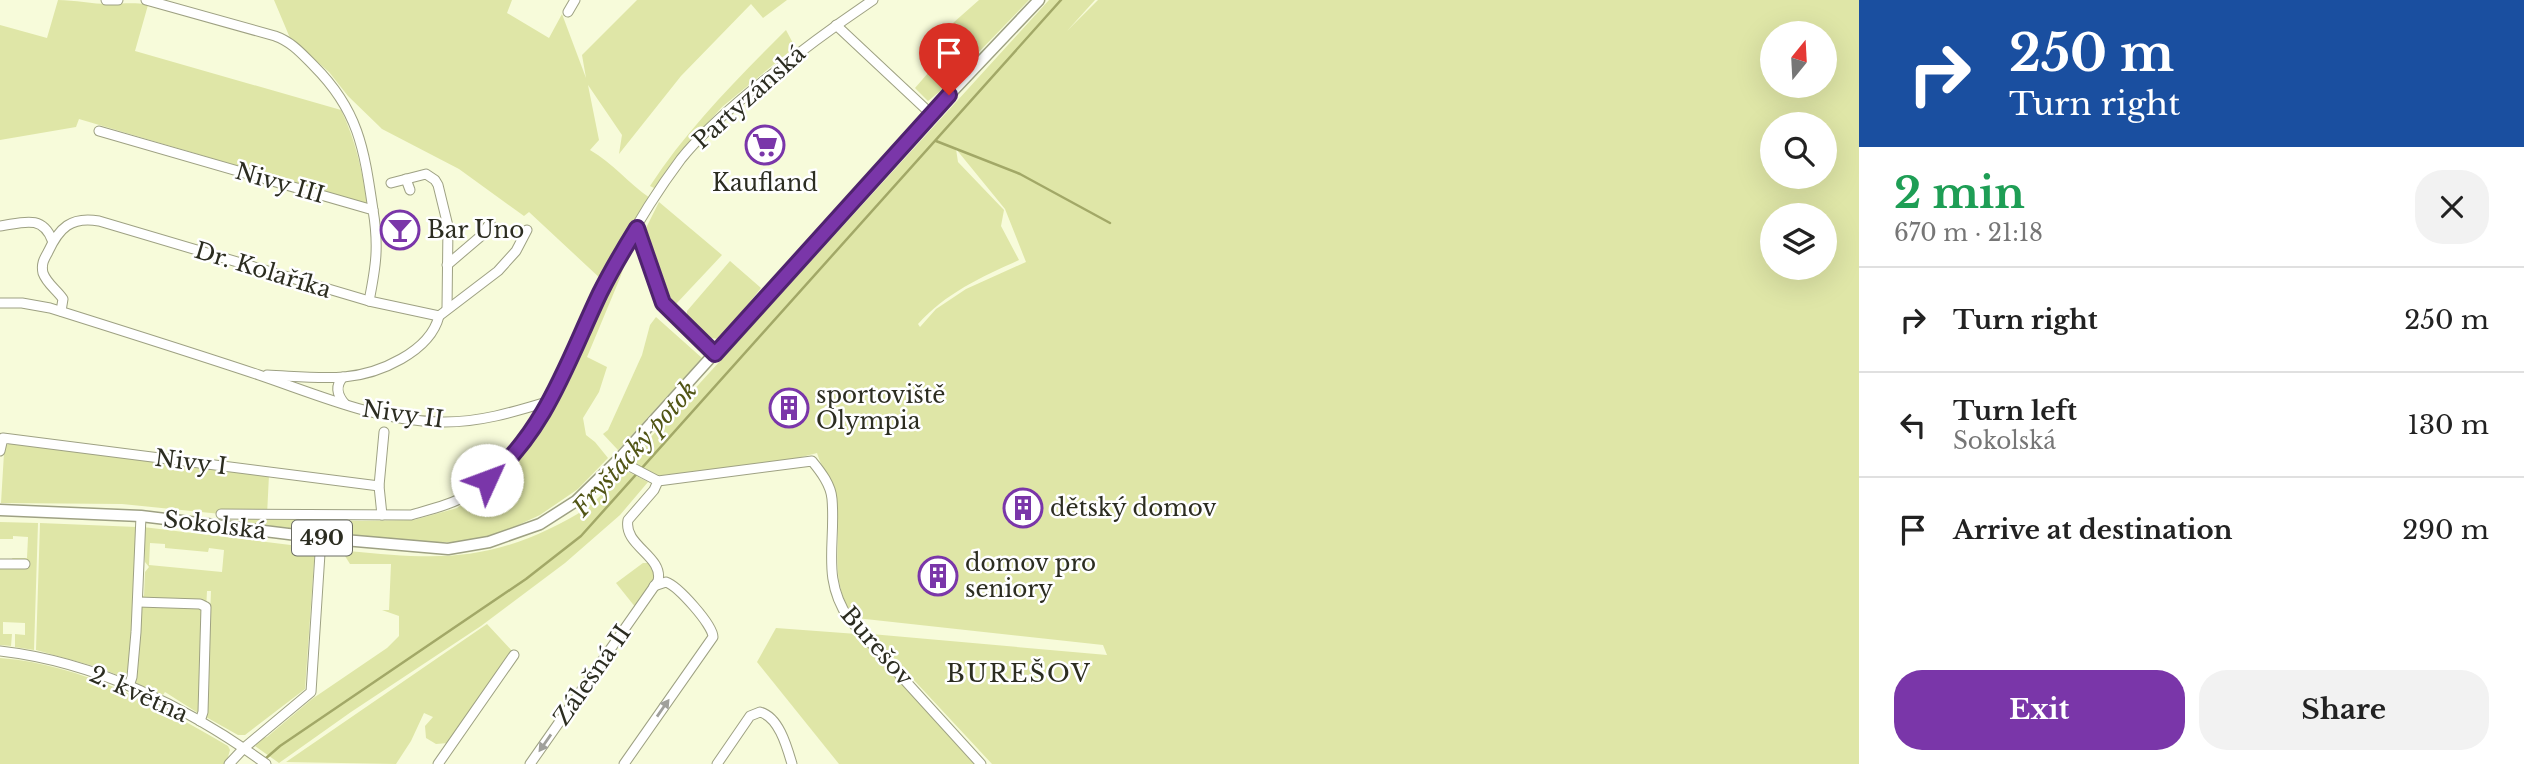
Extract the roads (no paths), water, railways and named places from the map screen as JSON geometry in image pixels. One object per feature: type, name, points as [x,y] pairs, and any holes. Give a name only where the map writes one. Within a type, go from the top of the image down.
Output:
[{"type":"main road","name":"Sokolská","points":[[0,510],[141,516],[435,550],[489,542],[528,530],[566,509],[622,463],[715,354],[931,114],[1039,0]]},
{"type":"street","points":[[106,0],[118,0]]},
{"type":"street","points":[[146,0],[275,36],[294,47],[329,81],[355,122],[373,210],[377,258],[369,301]]},
{"type":"street","points":[[568,12],[575,0]]},
{"type":"street","name":"Partyzánská","points":[[221,514],[411,514],[437,508],[472,492],[503,467],[528,438],[550,401],[602,289],[682,158],[715,123],[792,57],[873,0]]},
{"type":"street","points":[[836,25],[931,114]]},
{"type":"street","name":"Nivy III","points":[[99,131],[373,210]]},
{"type":"street","points":[[391,183],[426,174],[438,185],[448,226],[443,313]]},
{"type":"street","points":[[406,179],[410,190]]},
{"type":"street","name":"Dr. Kolaříka","points":[[52,240],[70,224],[82,219],[99,220],[369,301],[443,313]]},
{"type":"street","points":[[0,226],[35,222],[48,230],[52,240],[42,268],[47,281],[63,299],[61,311]]},
{"type":"street","points":[[447,265],[481,236],[490,223]]},
{"type":"street","points":[[637,228],[663,303],[715,354]]},
{"type":"street","points":[[443,313],[498,271],[516,251],[527,230]]},
{"type":"street","name":"Nivy II","points":[[0,303],[37,305],[61,311],[346,405],[399,418],[440,422],[498,417],[550,401]]},
{"type":"street","name":"Nivy II","points":[[259,375],[344,377],[362,373],[408,355],[432,334],[443,313]]},
{"type":"street","points":[[344,377],[339,382],[338,391],[346,405]]},
{"type":"street","points":[[382,515],[379,486],[384,432]]},
{"type":"street","name":"Nivy I","points":[[1,445],[379,486]]},
{"type":"street","name":"Burešov","points":[[654,480],[812,461],[826,480],[832,497],[830,560],[833,586],[841,607],[981,764]]},
{"type":"street","points":[[622,463],[654,480],[654,490],[630,518],[627,527],[629,534],[657,567],[659,575],[654,586]]},
{"type":"street","points":[[129,687],[138,603],[141,516]]},
{"type":"street","points":[[229,764],[248,751],[311,692],[321,538]]},
{"type":"street","points":[[0,564],[25,564]]},
{"type":"street","points":[[624,764],[713,637],[710,628],[675,587],[666,582],[654,586]]},
{"type":"street","name":"Zálešná II","points":[[530,764],[654,586]]},
{"type":"street","points":[[138,603],[200,604],[206,607],[203,712],[200,720]]},
{"type":"street","name":"2. května","points":[[0,651],[61,662],[129,687],[200,720],[266,764]]},
{"type":"street","points":[[438,764],[514,655]]},
{"type":"street","points":[[717,764],[750,716],[757,712],[763,712],[770,717],[782,737],[792,764]]},
{"type":"waterway","name":"Fryštácký potok","points":[[265,759],[280,746],[526,579],[581,536],[1061,0]]},
{"type":"waterway","points":[[936,141],[1020,174],[1110,223]]},
{"type":"place","name":"Kaufland","points":[[765,145]]},
{"type":"place","name":"Bar Uno","points":[[400,230]]},
{"type":"place","name":"sportoviště Olympia","points":[[789,408]]},
{"type":"place","name":"dětský domov","points":[[1023,508]]},
{"type":"place","name":"domov pro seniory","points":[[938,576]]},
{"type":"district","name":"BUREŠOV","points":[[1019,674]]}]
